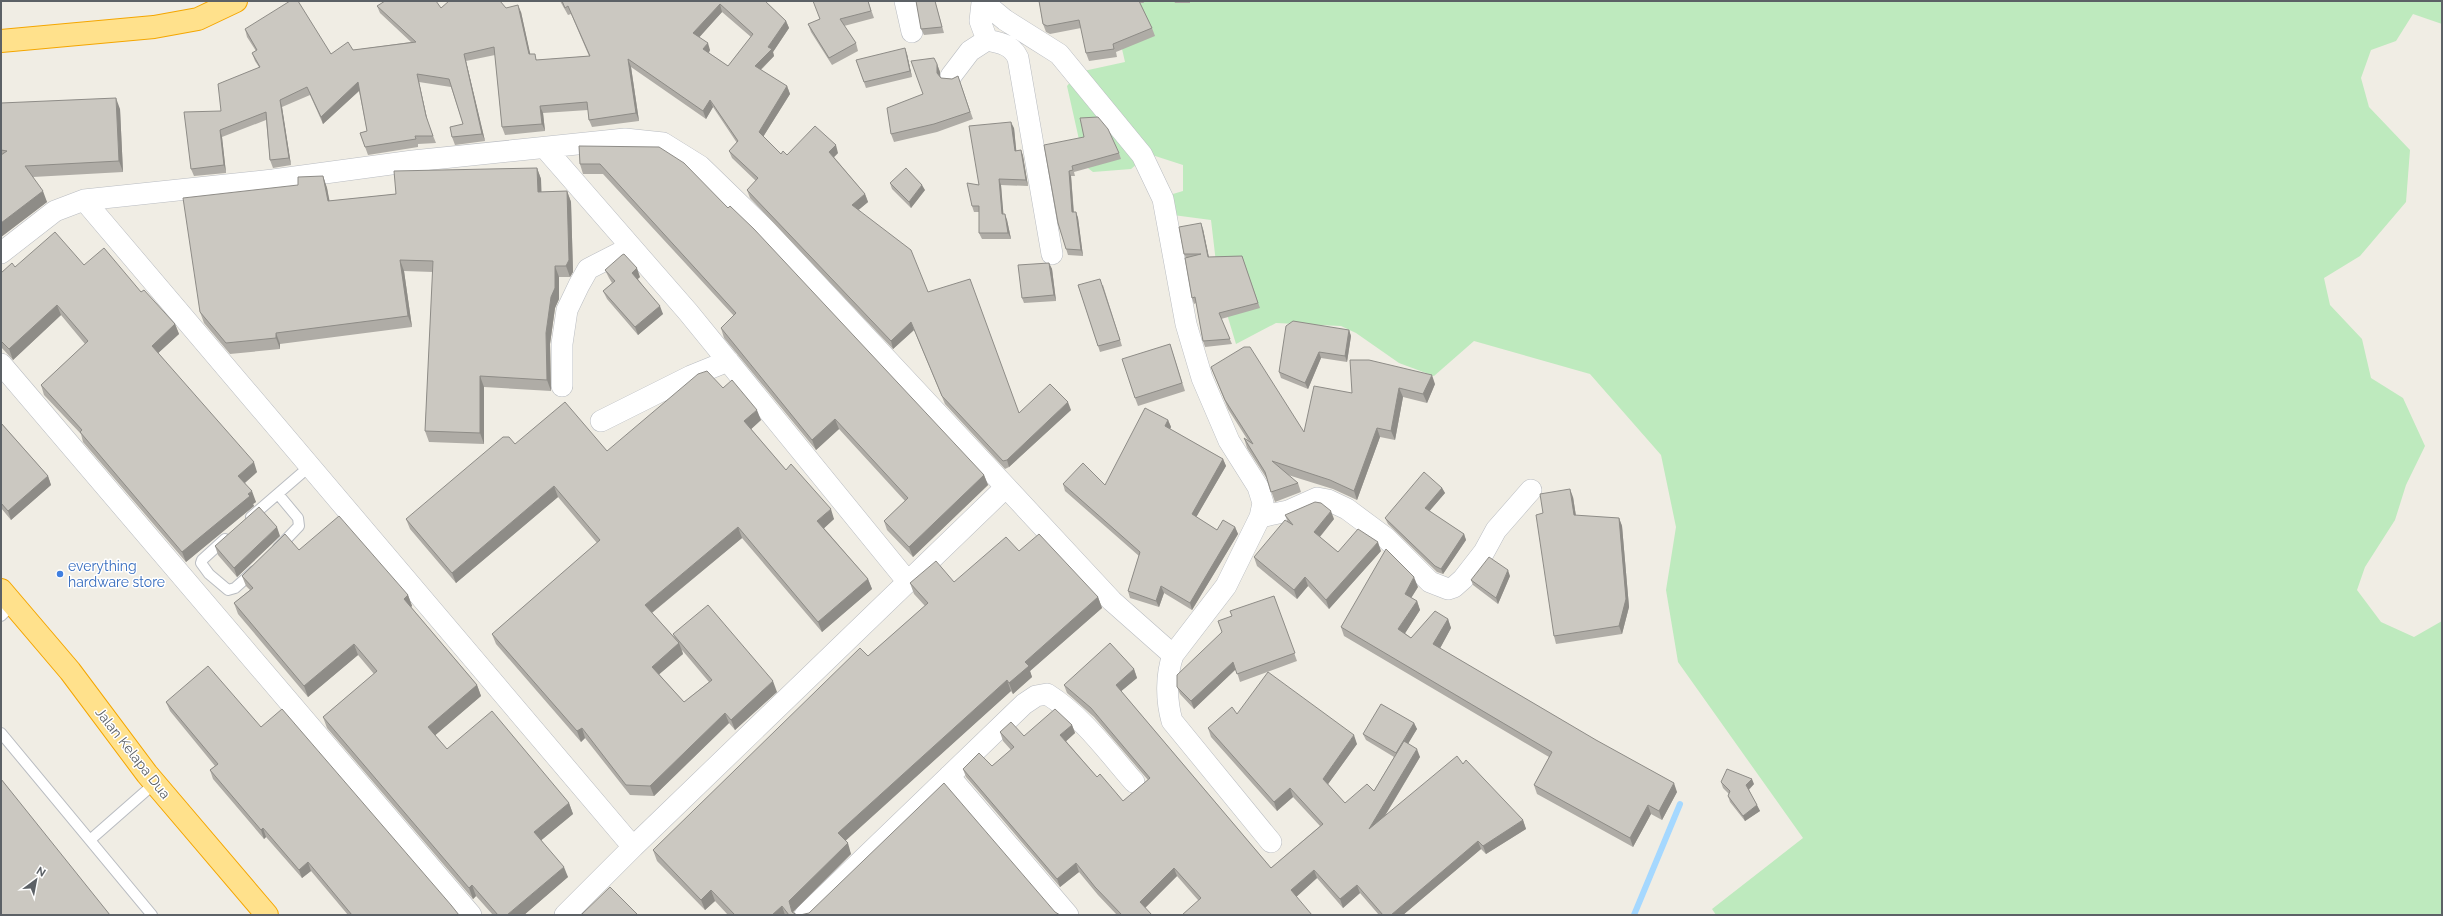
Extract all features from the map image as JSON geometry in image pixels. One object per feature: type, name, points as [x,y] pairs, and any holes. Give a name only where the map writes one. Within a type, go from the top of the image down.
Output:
[{"type":"highway","points":[[1,41],[154,27],[198,19],[236,1]]},
{"type":"highway","name":"Jalan Kelapa Dua","points":[[5,603],[70,671],[155,784],[267,915]]},
{"type":"street","points":[[905,1],[912,32]]},
{"type":"street","points":[[982,2],[980,21],[987,40]]},
{"type":"street","points":[[982,2],[1005,20],[1059,54],[1142,155],[1163,199],[1186,324],[1202,378],[1229,441],[1258,488],[1262,503],[1260,517],[1226,586],[1173,655],[1169,669],[1168,706],[1172,721],[1271,842]]},
{"type":"street","points":[[951,76],[970,51],[987,40],[1007,46],[1014,50],[1018,58],[1052,254]]},
{"type":"street","points":[[1,253],[55,212],[84,200],[273,180],[413,161],[625,139],[663,143],[700,166],[766,230],[1112,601],[1173,655]]},
{"type":"street","points":[[545,148],[728,361],[908,582]]},
{"type":"street","points":[[84,200],[633,847]]},
{"type":"street","points":[[562,386],[562,344],[568,310],[580,285],[588,269],[631,247]]},
{"type":"street","points":[[602,421],[691,376],[728,361]]},
{"type":"street","points":[[1,364],[471,915]]},
{"type":"street","points":[[565,915],[633,847],[1006,487]]},
{"type":"street","points":[[1260,517],[1288,511],[1317,498],[1328,500],[1347,509],[1386,538],[1430,582],[1448,588],[1454,587],[1463,579],[1484,552],[1496,530],[1531,490]]},
{"type":"street","points":[[805,915],[1024,704],[1036,696],[1047,694],[1060,702],[1086,726],[1134,782]]},
{"type":"street","points":[[949,776],[1068,915]]},
{"type":"lane","points":[[243,524],[310,466]]},
{"type":"lane","points":[[231,534],[201,562],[208,574],[221,586],[228,590],[235,588],[266,560],[299,526],[298,518],[278,494]]},
{"type":"lane","points":[[1,733],[152,915]]},
{"type":"lane","points":[[90,840],[155,784]]},
{"type":"green space","points":[[1111,1],[2442,1],[2442,24],[2413,14],[2396,41],[2371,50],[2361,78],[2369,107],[2410,150],[2406,202],[2360,256],[2324,278],[2330,305],[2362,339],[2371,378],[2403,398],[2425,446],[2406,485],[2395,520],[2365,567],[2357,590],[2381,622],[2414,637],[2442,621],[2442,915],[1716,915],[1712,909],[1803,838],[1678,662],[1666,590],[1676,527],[1661,455],[1590,374],[1474,341],[1434,376],[1399,363],[1356,333],[1341,326],[1276,323],[1236,344],[1219,288],[1211,220],[1173,215],[1166,196],[1183,191],[1183,165],[1149,154],[1131,169],[1093,172],[1071,155],[1080,144],[1067,86],[1079,72],[1125,62]]},
{"type":"building","points":[[290,1],[298,1],[331,54],[348,42],[353,50],[416,42],[377,6],[385,1],[436,1],[441,8],[449,1],[500,1],[506,8],[518,5],[529,54],[535,54],[536,60],[590,56],[568,6],[565,8],[562,1],[765,1],[786,21],[768,47],[772,49],[755,66],[787,86],[759,132],[781,154],[783,151],[787,155],[815,126],[836,145],[829,152],[865,194],[852,205],[911,250],[928,292],[970,279],[1019,413],[1050,384],[1068,402],[1007,460],[1003,461],[942,396],[911,322],[891,341],[747,190],[758,178],[729,151],[738,141],[710,100],[703,111],[628,59],[636,113],[589,120],[587,102],[540,106],[542,124],[502,127],[494,47],[464,54],[482,134],[452,137],[450,127],[463,124],[449,79],[417,74],[426,116],[433,136],[415,136],[416,139],[365,147],[360,133],[367,131],[358,82],[321,117],[307,87],[280,100],[289,158],[270,160],[266,112],[220,130],[224,165],[191,169],[184,112],[221,111],[218,84],[260,67],[252,53],[257,50],[245,29]],"holes":[[[720,4],[753,34],[728,66],[703,49],[708,43],[693,33]]]},
{"type":"building","points":[[813,1],[868,1],[871,11],[840,19],[856,43],[829,58],[808,24],[820,19]]},
{"type":"building","points":[[916,1],[935,1],[942,27],[921,29]]},
{"type":"building","points":[[1039,1],[1139,1],[1152,28],[1113,44],[1114,49],[1086,53],[1079,20],[1047,26],[1043,24]]},
{"type":"building","points":[[905,48],[910,71],[864,82],[856,60]]},
{"type":"building","points":[[934,58],[937,64],[937,73],[941,78],[952,79],[958,76],[970,112],[934,124],[891,134],[887,108],[923,94],[911,61]]},
{"type":"building","points":[[116,98],[119,161],[25,166],[43,191],[1,223],[1,155],[7,151],[1,150],[1,103]]},
{"type":"building","points":[[1098,117],[1108,129],[1119,153],[1072,166],[1073,170],[1069,171],[1072,212],[1076,212],[1081,250],[1066,249],[1058,223],[1044,145],[1084,137],[1080,118]]},
{"type":"building","points":[[1011,122],[1015,151],[1021,150],[1026,180],[999,179],[1002,214],[1005,214],[1008,233],[979,233],[979,206],[972,206],[967,183],[979,185],[969,126]]},
{"type":"building","points":[[579,146],[659,147],[684,163],[728,208],[730,206],[754,229],[984,475],[909,547],[884,521],[908,498],[835,419],[812,440],[721,328],[736,313],[600,164],[580,164]]},
{"type":"building","points":[[537,168],[538,192],[567,191],[569,260],[566,266],[555,266],[555,288],[551,297],[546,333],[547,380],[480,376],[480,433],[425,431],[433,261],[400,260],[408,316],[276,333],[276,338],[226,343],[200,312],[183,198],[298,185],[298,177],[323,176],[328,201],[396,194],[394,171]]},
{"type":"building","points":[[906,168],[922,185],[909,202],[890,183]]},
{"type":"building","points":[[1201,223],[1208,257],[1242,256],[1258,303],[1219,313],[1230,339],[1203,341],[1195,297],[1192,298],[1185,258],[1201,254],[1184,254],[1179,227]]},
{"type":"building","points":[[55,232],[84,265],[104,248],[141,292],[144,290],[175,324],[152,346],[254,462],[238,476],[252,491],[248,494],[250,496],[182,552],[80,432],[82,430],[41,385],[88,341],[57,305],[9,349],[1,341],[1,273],[12,263],[15,267]]},
{"type":"building","points":[[624,254],[637,268],[632,273],[660,306],[635,327],[603,291],[615,281],[605,270]]},
{"type":"building","points":[[1049,263],[1054,295],[1022,298],[1018,265]]},
{"type":"building","points":[[1100,279],[1120,340],[1098,346],[1078,285]]},
{"type":"building","points":[[1293,321],[1349,330],[1345,356],[1319,352],[1305,383],[1279,372],[1286,326]]},
{"type":"building","points":[[1170,344],[1182,383],[1135,398],[1122,359]]},
{"type":"building","points":[[1244,347],[1250,347],[1304,432],[1314,386],[1352,393],[1350,360],[1369,360],[1432,375],[1423,394],[1399,388],[1391,431],[1377,428],[1354,491],[1330,480],[1272,461],[1298,483],[1271,492],[1265,472],[1244,438],[1253,444],[1225,400],[1211,367]]},
{"type":"building","points":[[707,371],[723,388],[732,380],[757,410],[744,421],[786,470],[791,464],[831,509],[817,521],[868,579],[818,622],[738,527],[645,605],[679,643],[652,667],[684,702],[712,680],[673,634],[708,605],[773,681],[731,720],[725,713],[650,786],[626,785],[582,728],[577,731],[492,634],[600,540],[554,486],[452,573],[406,519],[503,437],[509,437],[515,444],[565,402],[607,451],[698,374]]},
{"type":"building","points":[[1145,408],[1168,420],[1165,426],[1223,459],[1192,514],[1217,530],[1223,520],[1235,527],[1190,603],[1161,586],[1156,601],[1128,591],[1140,552],[1063,484],[1083,463],[1105,485]]},
{"type":"building","points":[[1,423],[48,476],[8,511],[1,503]]},
{"type":"building","points":[[1424,472],[1442,488],[1425,508],[1464,534],[1441,569],[1435,566],[1385,518]]},
{"type":"building","points":[[1570,489],[1574,515],[1619,518],[1626,599],[1619,626],[1554,636],[1536,515],[1543,513],[1540,494]]},
{"type":"building","points":[[1315,502],[1321,503],[1331,511],[1314,532],[1338,552],[1358,529],[1378,542],[1326,600],[1305,577],[1294,590],[1254,557],[1285,520],[1293,525],[1285,515]]},
{"type":"building","points":[[259,507],[277,527],[234,568],[215,546]]},
{"type":"building","points":[[339,516],[408,595],[404,599],[477,685],[428,727],[447,749],[492,711],[569,803],[534,832],[564,867],[507,915],[498,915],[472,885],[469,888],[323,717],[377,671],[354,644],[304,686],[234,603],[253,588],[242,576],[285,534],[299,550]]},
{"type":"building","points":[[1039,534],[1098,597],[1025,662],[1029,666],[1009,683],[1007,680],[838,833],[848,843],[789,901],[792,912],[797,915],[789,915],[782,906],[772,915],[735,915],[711,890],[701,900],[653,850],[860,648],[868,656],[928,603],[910,583],[936,561],[954,582],[1006,537],[1019,551]]},
{"type":"building","points":[[1386,549],[1414,577],[1405,594],[1417,601],[1398,629],[1411,638],[1435,611],[1448,619],[1433,644],[1596,740],[1674,783],[1659,811],[1648,805],[1630,838],[1534,785],[1552,752],[1341,627]]},
{"type":"building","points":[[1489,557],[1508,570],[1496,598],[1471,580]]},
{"type":"building","points":[[1274,596],[1295,653],[1237,674],[1233,662],[1191,701],[1177,687],[1177,675],[1222,632],[1218,621],[1232,616],[1230,611]]},
{"type":"building","points":[[1110,643],[1134,669],[1116,685],[1271,868],[1323,824],[1290,788],[1274,802],[1208,728],[1232,707],[1237,714],[1268,672],[1354,735],[1323,779],[1345,803],[1367,784],[1374,791],[1404,741],[1417,749],[1369,829],[1457,756],[1463,764],[1466,760],[1523,820],[1483,846],[1478,841],[1391,915],[1383,915],[1357,885],[1340,899],[1314,870],[1291,890],[1312,915],[1182,915],[1201,898],[1174,868],[1140,902],[1152,915],[1122,915],[1095,887],[1076,863],[1057,879],[963,769],[979,753],[992,766],[1014,747],[1000,732],[1011,722],[1024,736],[1055,709],[1072,725],[1060,735],[1097,777],[1100,774],[1123,801],[1150,778],[1091,708],[1064,685]]},
{"type":"building","points":[[208,666],[261,727],[282,709],[459,915],[352,915],[308,862],[299,870],[263,828],[261,830],[210,770],[218,764],[166,702]]},
{"type":"building","points":[[1381,704],[1414,723],[1396,753],[1363,734]]},
{"type":"building","points":[[1727,769],[1752,779],[1746,785],[1757,805],[1743,816],[1728,796],[1730,791],[1721,782]]},
{"type":"building","points":[[1,779],[110,915],[1,915]]},
{"type":"building","points":[[944,783],[1055,912],[1060,915],[800,915],[809,913]]},
{"type":"building","points":[[610,887],[638,915],[581,915]]},
{"type":"waterway","points":[[1634,915],[1680,804]]},
{"type":"place","name":"everything hardware store","points":[[60,574]]}]
